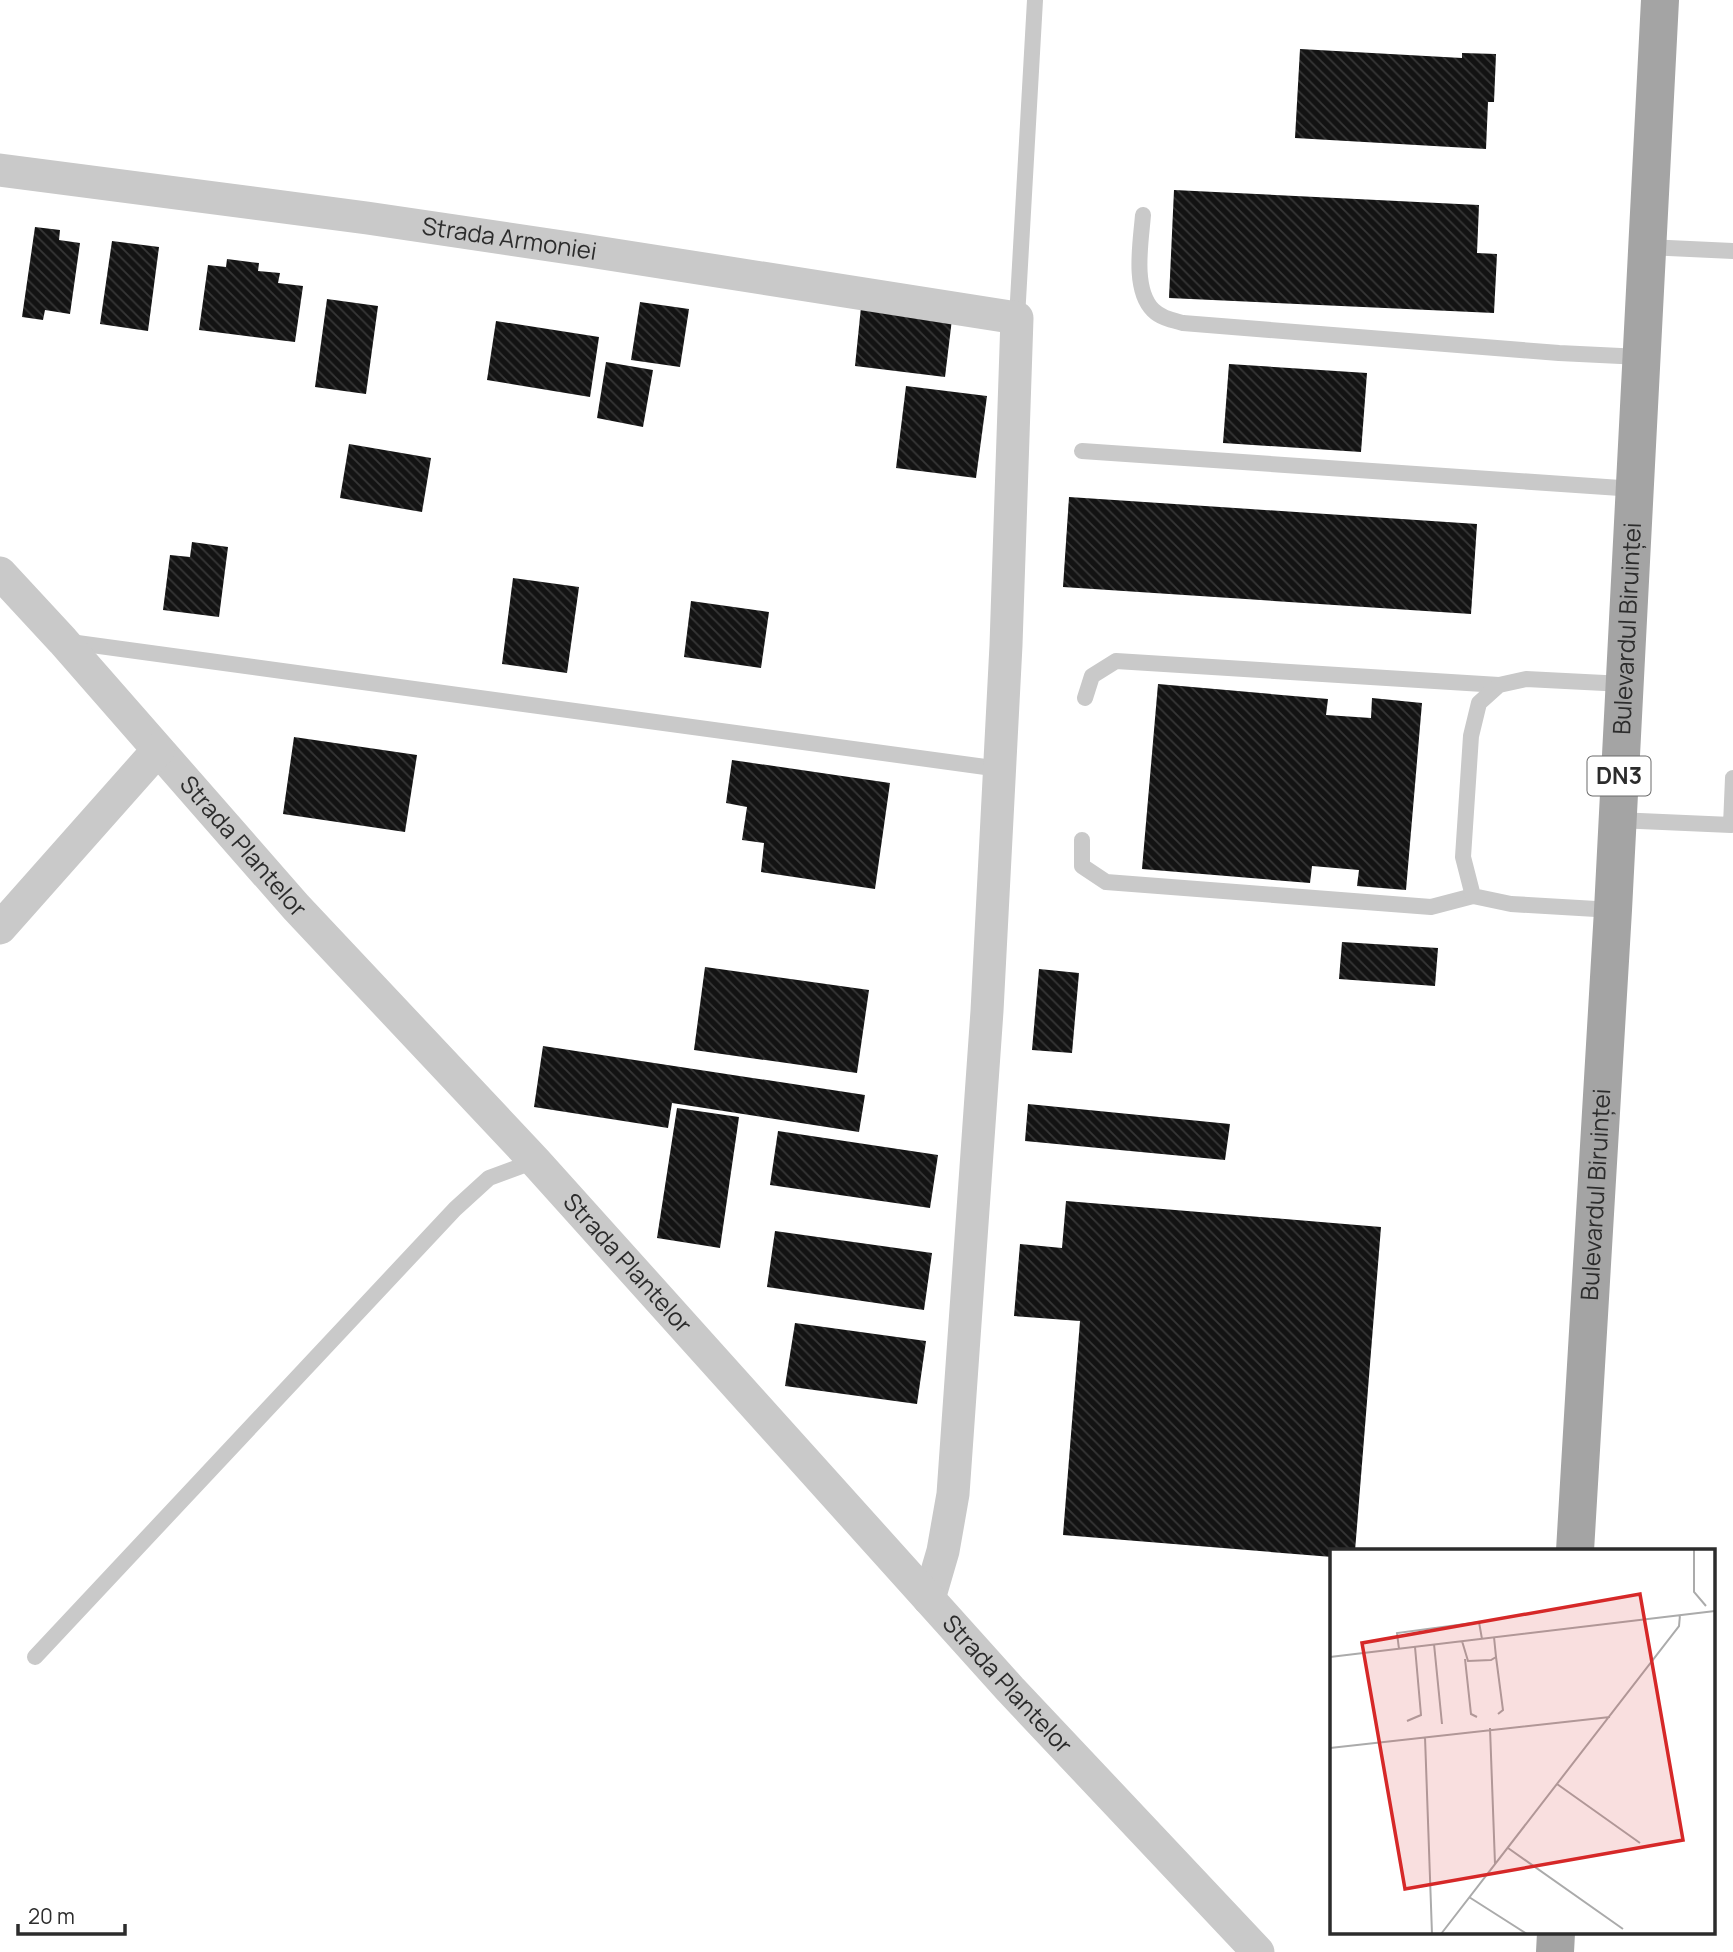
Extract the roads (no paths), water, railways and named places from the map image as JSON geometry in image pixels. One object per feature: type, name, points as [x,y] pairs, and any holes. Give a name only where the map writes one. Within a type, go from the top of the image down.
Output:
[{"type":"main road","name":"Bulevardul Biruinței","points":[[1575,1549],[1613,910],[1660,0]]},
{"type":"main road","points":[[1555,1952],[1556,1934]]},
{"type":"street","name":"Strada Armoniei","points":[[0,170],[394,222],[1017,318]]},
{"type":"street","points":[[929,1599],[943,1551],[953,1494],[987,1011],[1000,769],[1017,318]]},
{"type":"street","name":"Strada Plantelor","points":[[0,573],[296,907],[535,1161],[1010,1689],[1258,1952]]},
{"type":"street","points":[[0,928],[158,750]]},
{"type":"lane","points":[[1017,318],[1035,0]]},
{"type":"lane","points":[[1143,215],[1140,277],[1143,293],[1152,309],[1166,318],[1183,323],[1641,357]]},
{"type":"lane","points":[[1647,247],[1733,251]]},
{"type":"lane","points":[[1082,452],[1635,489]]},
{"type":"lane","points":[[63,641],[1000,769]]},
{"type":"lane","points":[[1085,698],[1092,676],[1116,661],[1499,685],[1525,679],[1625,684]]},
{"type":"lane","points":[[1473,896],[1463,857],[1471,736],[1479,703],[1499,685]]},
{"type":"lane","points":[[1617,820],[1731,825],[1733,779]]},
{"type":"lane","points":[[1082,840],[1082,866],[1106,882],[1431,906],[1473,896],[1511,904],[1613,910]]},
{"type":"lane","points":[[35,1657],[455,1209],[489,1178],[535,1161]]}]
